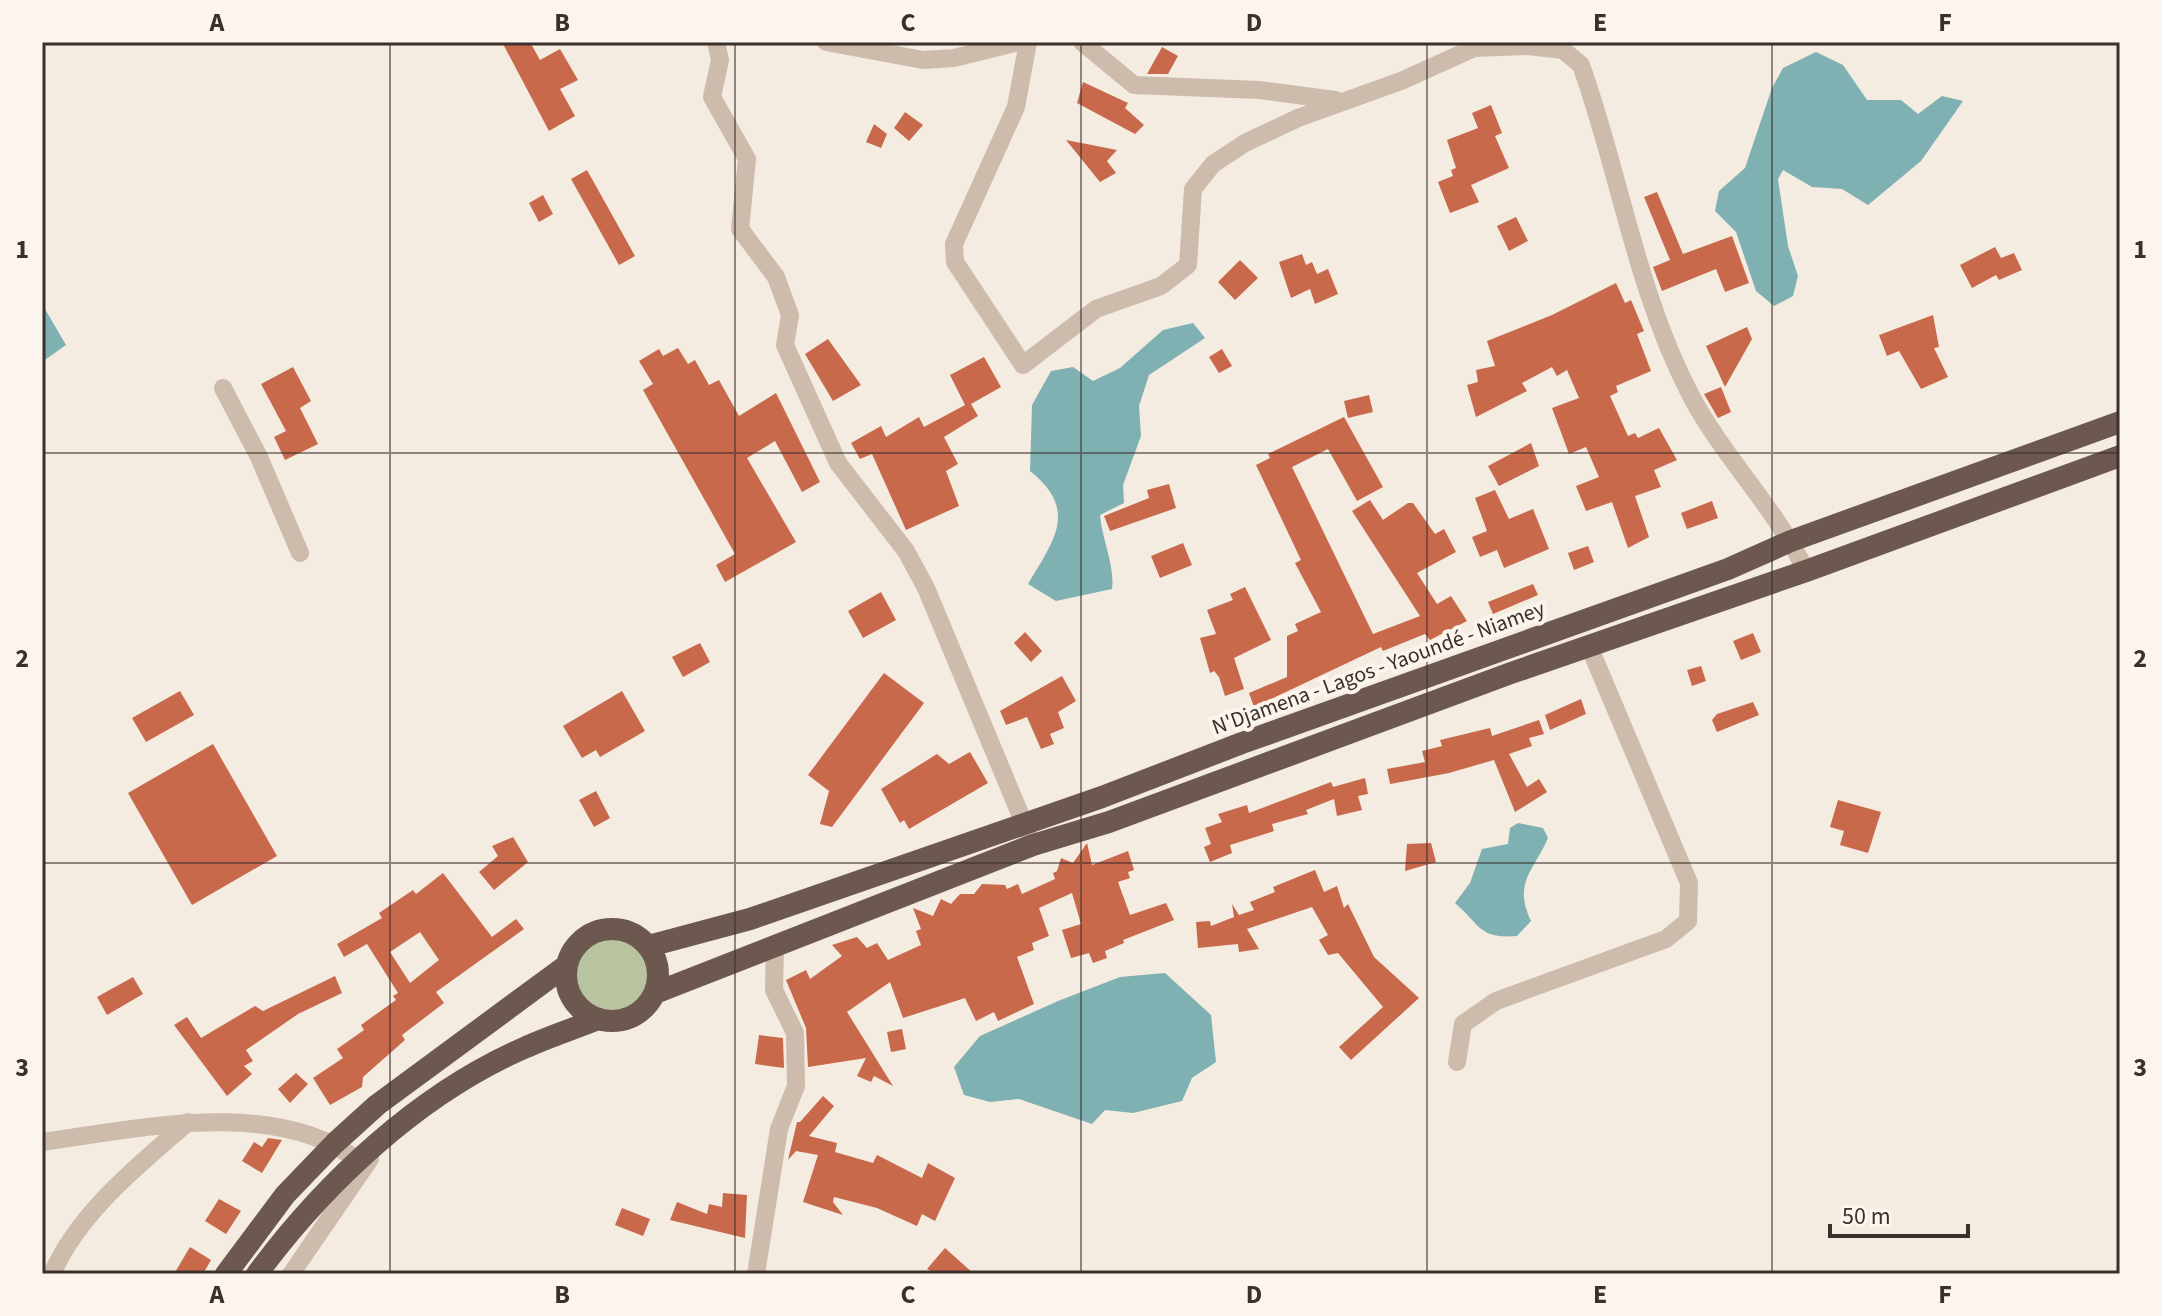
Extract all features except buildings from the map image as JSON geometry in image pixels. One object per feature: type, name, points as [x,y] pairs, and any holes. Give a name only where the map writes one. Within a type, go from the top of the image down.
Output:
[{"type":"highway","name":"N'Djamena - Lagos - Yaoundé - Niamey","points":[[649,946],[750,919],[1023,824],[1728,569],[1791,541],[2120,422]]},
{"type":"highway","points":[[567,965],[569,992],[576,1004],[598,1019],[611,1021],[638,1014],[655,993],[1033,845],[1109,822],[2120,456]]},
{"type":"highway","points":[[226,1274],[285,1195],[335,1143],[377,1105],[567,965],[581,941],[606,929],[631,932],[649,946],[658,968],[655,993]]},
{"type":"highway","points":[[257,1274],[313,1205],[357,1160],[388,1134],[497,1062],[598,1019]]},
{"type":"street","points":[[716,42],[720,60],[712,97],[747,159],[740,229],[776,277],[790,315],[785,345],[838,463],[906,551],[926,588],[1033,845]]},
{"type":"street","points":[[826,42],[923,60],[954,58],[1019,42]]},
{"type":"street","points":[[1028,42],[1016,107],[954,244],[955,262],[1023,365],[1096,309],[1161,286],[1188,265],[1193,189],[1213,164],[1245,143],[1342,100],[1401,81],[1474,48],[1528,46],[1563,50],[1581,65],[1650,300],[1688,391],[1719,447],[1791,541],[1806,571]]},
{"type":"street","points":[[1082,42],[1134,85],[1259,90],[1298,98],[1342,100]]},
{"type":"street","points":[[223,388],[259,457],[300,553]]},
{"type":"street","points":[[1457,1062],[1463,1024],[1496,1001],[1666,939],[1688,921],[1689,883],[1589,646]]},
{"type":"street","points":[[756,1274],[779,1129],[796,1086],[795,1033],[774,990],[775,944]]},
{"type":"street","points":[[52,1274],[74,1235],[129,1174],[188,1122]]},
{"type":"street","points":[[42,1142],[188,1122],[271,1126],[335,1143],[357,1160]]},
{"type":"street","points":[[291,1274],[332,1210],[388,1134]]},
{"type":"green space","points":[[613,937],[628,940],[640,949],[649,961],[652,976],[649,991],[640,1003],[628,1012],[613,1015],[598,1012],[586,1003],[577,991],[574,976],[577,961],[586,949],[598,940]]},
{"type":"water","points":[[1816,52],[1843,65],[1867,100],[1901,100],[1918,114],[1942,96],[1963,101],[1921,161],[1868,205],[1842,189],[1812,187],[1783,170],[1778,179],[1788,246],[1798,276],[1793,296],[1774,306],[1756,291],[1736,232],[1715,211],[1719,191],[1745,168],[1772,88],[1783,68]]},
{"type":"water","points":[[42,304],[66,345],[42,362]]},
{"type":"water","points":[[1193,323],[1205,338],[1149,375],[1139,406],[1141,436],[1123,485],[1124,503],[1100,515],[1112,571],[1112,589],[1056,601],[1028,584],[1053,539],[1058,512],[1045,485],[1030,471],[1032,405],[1051,371],[1073,367],[1093,381],[1120,368],[1163,330]]},
{"type":"water","points":[[1518,823],[1543,828],[1548,838],[1525,887],[1524,897],[1531,921],[1517,936],[1495,935],[1481,929],[1455,903],[1470,883],[1482,849],[1508,844],[1510,828]]},
{"type":"water","points":[[1165,973],[1211,1015],[1216,1062],[1192,1078],[1182,1101],[1133,1113],[1105,1110],[1092,1124],[1019,1099],[990,1102],[964,1095],[954,1067],[980,1036],[1120,977]]}]
